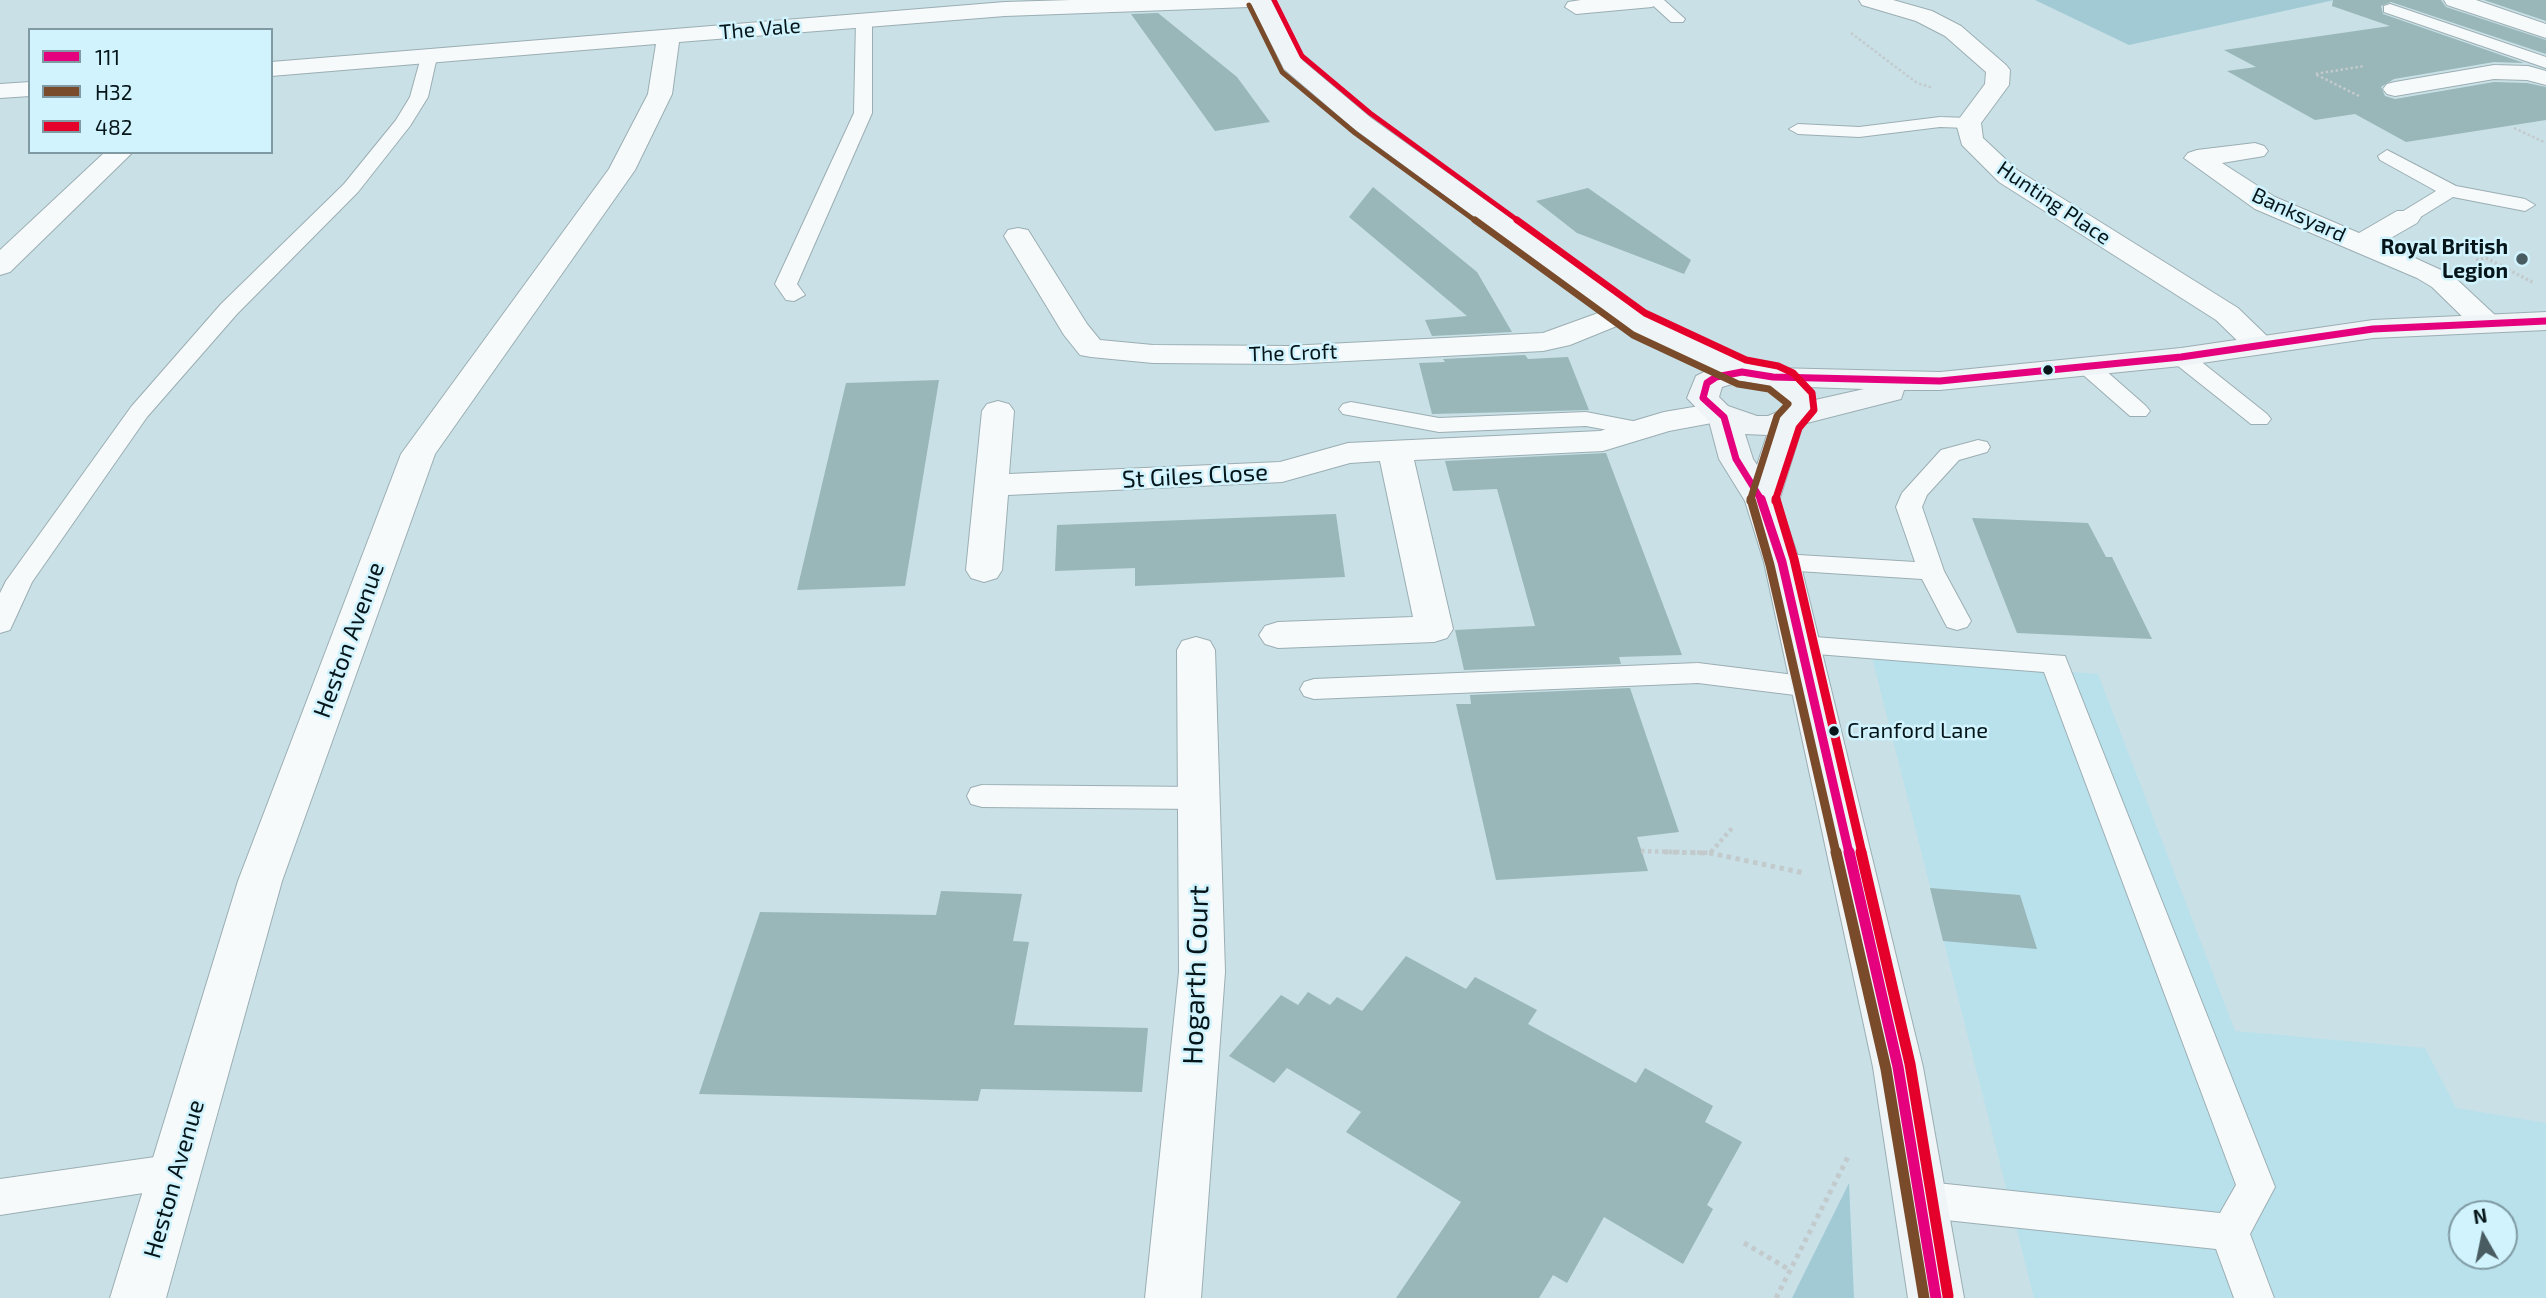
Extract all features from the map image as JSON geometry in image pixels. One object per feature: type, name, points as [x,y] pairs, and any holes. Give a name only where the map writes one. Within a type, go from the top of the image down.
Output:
[{"type":"street","name":"The Vale","points":[[273,69],[1005,9],[1250,0]]},
{"type":"street","points":[[1260,0],[1292,64],[1362,123],[1631,319],[1715,407],[1736,459],[1762,501],[1782,562],[1898,1067],[1936,1298]]},
{"type":"street","points":[[1579,10],[1654,0]]},
{"type":"street","points":[[1870,0],[1924,16],[1953,31],[1998,70],[1997,85],[1976,114]]},
{"type":"street","points":[[2455,0],[2546,31]]},
{"type":"street","name":"Heston Avenue","points":[[138,1298],[260,881],[418,454],[622,170],[660,94],[668,37]]},
{"type":"street","points":[[2421,64],[2454,79]]},
{"type":"street","points":[[2395,89],[2494,72],[2528,73],[2546,78]]},
{"type":"street","points":[[0,91],[28,89]]},
{"type":"street","name":"Hunting Place","points":[[1976,114],[1971,140],[2008,176],[2227,314],[2258,344]]},
{"type":"street","name":"Banksyard","points":[[2255,151],[2197,158],[2265,203],[2361,243],[2442,281],[2485,322]]},
{"type":"street","points":[[0,266],[118,154]]},
{"type":"street","points":[[2361,243],[2407,217]]},
{"type":"street","name":"The Croft","points":[[1018,236],[1075,329],[1091,348],[1153,354],[1288,355],[1543,342],[1559,340],[1631,319]]},
{"type":"street","points":[[1631,319],[1795,391],[1802,407],[1793,418],[1762,501]]},
{"type":"street","points":[[1715,407],[1716,377],[1757,375],[1940,381],[2181,357],[2373,329],[2546,321]]},
{"type":"street","points":[[1715,407],[1757,426],[1940,381]]},
{"type":"street","name":"St Giles Close","points":[[992,485],[1282,472],[1348,453],[1603,441],[1715,407]]},
{"type":"street","points":[[984,570],[998,411]]},
{"type":"street","points":[[1278,635],[1434,629],[1395,451]]},
{"type":"street","name":"Hogarth Court","points":[[1173,1298],[1202,972],[1196,650]]},
{"type":"lane","points":[[1654,0],[1677,19]]},
{"type":"lane","points":[[2390,9],[2546,63]]},
{"type":"lane","points":[[794,295],[786,284],[863,113],[864,21]]},
{"type":"lane","points":[[0,624],[19,581],[139,412],[229,309],[351,188],[404,122],[419,97],[429,57]]},
{"type":"lane","points":[[1798,129],[1859,132],[1940,122],[1976,114]]},
{"type":"lane","points":[[2387,156],[2450,191],[2525,205]]},
{"type":"lane","points":[[2407,217],[2450,191]]},
{"type":"lane","points":[[2181,357],[2259,419]]},
{"type":"lane","points":[[2089,368],[2138,411]]},
{"type":"lane","points":[[1351,410],[1439,425],[1586,419],[1640,429]]},
{"type":"lane","points":[[1957,621],[1931,571],[1909,506],[1915,493],[1950,455],[1978,447]]},
{"type":"lane","points":[[1782,562],[1931,571]]},
{"type":"lane","points":[[1801,645],[2055,663],[2256,1187],[2230,1232]]},
{"type":"lane","points":[[1314,689],[1698,673],[1811,687]]},
{"type":"lane","points":[[982,796],[1199,798]]},
{"type":"lane","points":[[0,1197],[176,1171]]},
{"type":"lane","points":[[1918,1199],[2230,1232]]},
{"type":"lane","points":[[2230,1232],[2254,1298]]},
{"type":"path","points":[[1844,27],[1917,83],[1976,114]]},
{"type":"path","points":[[2514,128],[2546,143]]},
{"type":"path","points":[[1710,853],[1733,827]]},
{"type":"path","points":[[1641,851],[1710,853],[1856,884]]},
{"type":"path","points":[[1776,1298],[1848,1157]]},
{"type":"path","points":[[1744,1243],[1790,1270]]},
{"type":"shaded area","points":[[2035,0],[2334,0],[2129,45]]},
{"type":"shaded area","points":[[1872,657],[2098,674],[2235,1031],[2425,1048],[2456,1108],[2546,1123],[2546,1298],[2034,1298]]},
{"type":"shaded area","points":[[1849,1183],[1854,1298],[1792,1298]]},
{"type":"building","points":[[2333,0],[2441,0],[2446,7],[2546,40],[2546,54],[2391,2],[2381,6],[2383,14],[2524,63],[2494,62],[2394,79],[2381,87],[2385,96],[2395,99],[2494,82],[2527,83],[2546,87],[2546,120],[2406,142],[2355,114],[2315,120],[2227,71],[2256,67],[2224,50],[2390,26],[2332,6]]},
{"type":"building","points":[[2484,0],[2546,0],[2546,21]]},
{"type":"building","points":[[1158,13],[1237,77],[1270,122],[1215,131],[1131,14]]},
{"type":"building","points":[[1373,187],[1477,272],[1512,332],[1432,336],[1425,320],[1467,316],[1349,217]]},
{"type":"building","points":[[1588,188],[1691,260],[1684,274],[1577,233],[1536,201]]},
{"type":"building","points":[[1525,355],[1528,359],[1568,357],[1589,410],[1432,414],[1419,363],[1445,362],[1443,359]]},
{"type":"building","points":[[939,380],[905,586],[797,590],[846,383]]},
{"type":"building","points":[[1606,453],[1682,655],[1619,657],[1621,664],[1464,670],[1455,630],[1535,626],[1497,489],[1453,491],[1445,461]]},
{"type":"building","points":[[1336,514],[1345,577],[1135,586],[1135,568],[1055,571],[1057,525]]},
{"type":"building","points":[[1972,518],[2088,523],[2106,557],[2112,557],[2152,639],[2017,633]]},
{"type":"building","points":[[1630,688],[1679,832],[1637,837],[1648,871],[1496,880],[1456,704],[1471,704],[1470,695]]},
{"type":"building","points":[[1930,888],[2020,895],[2037,949],[1943,941]]},
{"type":"building","points":[[941,891],[1022,894],[1013,941],[1029,942],[1014,1025],[1148,1028],[1142,1092],[981,1089],[978,1101],[699,1094],[760,912],[936,915]]},
{"type":"building","points":[[1406,956],[1466,989],[1475,977],[1537,1010],[1528,1024],[1636,1083],[1645,1068],[1713,1106],[1705,1122],[1742,1142],[1707,1205],[1713,1209],[1683,1264],[1604,1217],[1567,1283],[1553,1275],[1539,1298],[1396,1298],[1461,1202],[1346,1132],[1361,1112],[1287,1068],[1274,1083],[1229,1056],[1281,995],[1298,1005],[1308,992],[1330,1005],[1337,997],[1362,1011]]},
{"type":"transit line","name":"482","points":[[1274,0],[1302,56],[1370,113],[1645,313],[1746,360],[1778,366],[1793,373],[1812,393],[1814,410],[1799,428],[1775,501],[1794,559],[1910,1064],[1948,1296]]},
{"type":"transit line","name":"H32","points":[[1249,5],[1282,72],[1355,133],[1633,335],[1738,384],[1769,389],[1788,404],[1777,416],[1750,502],[1770,565],[1886,1069],[1924,1298]]},
{"type":"transit line","name":"111","points":[[1936,1298],[1898,1067],[1782,562],[1762,501],[1736,459],[1724,417],[1703,398],[1707,383],[1716,377],[1742,372],[1773,377],[1940,381],[2181,357],[2373,329],[2546,321]]},
{"type":"place","name":"Royal British Legion","points":[[2522,259]]},
{"type":"place","name":"Cranford Lane","points":[[1834,731]]}]
